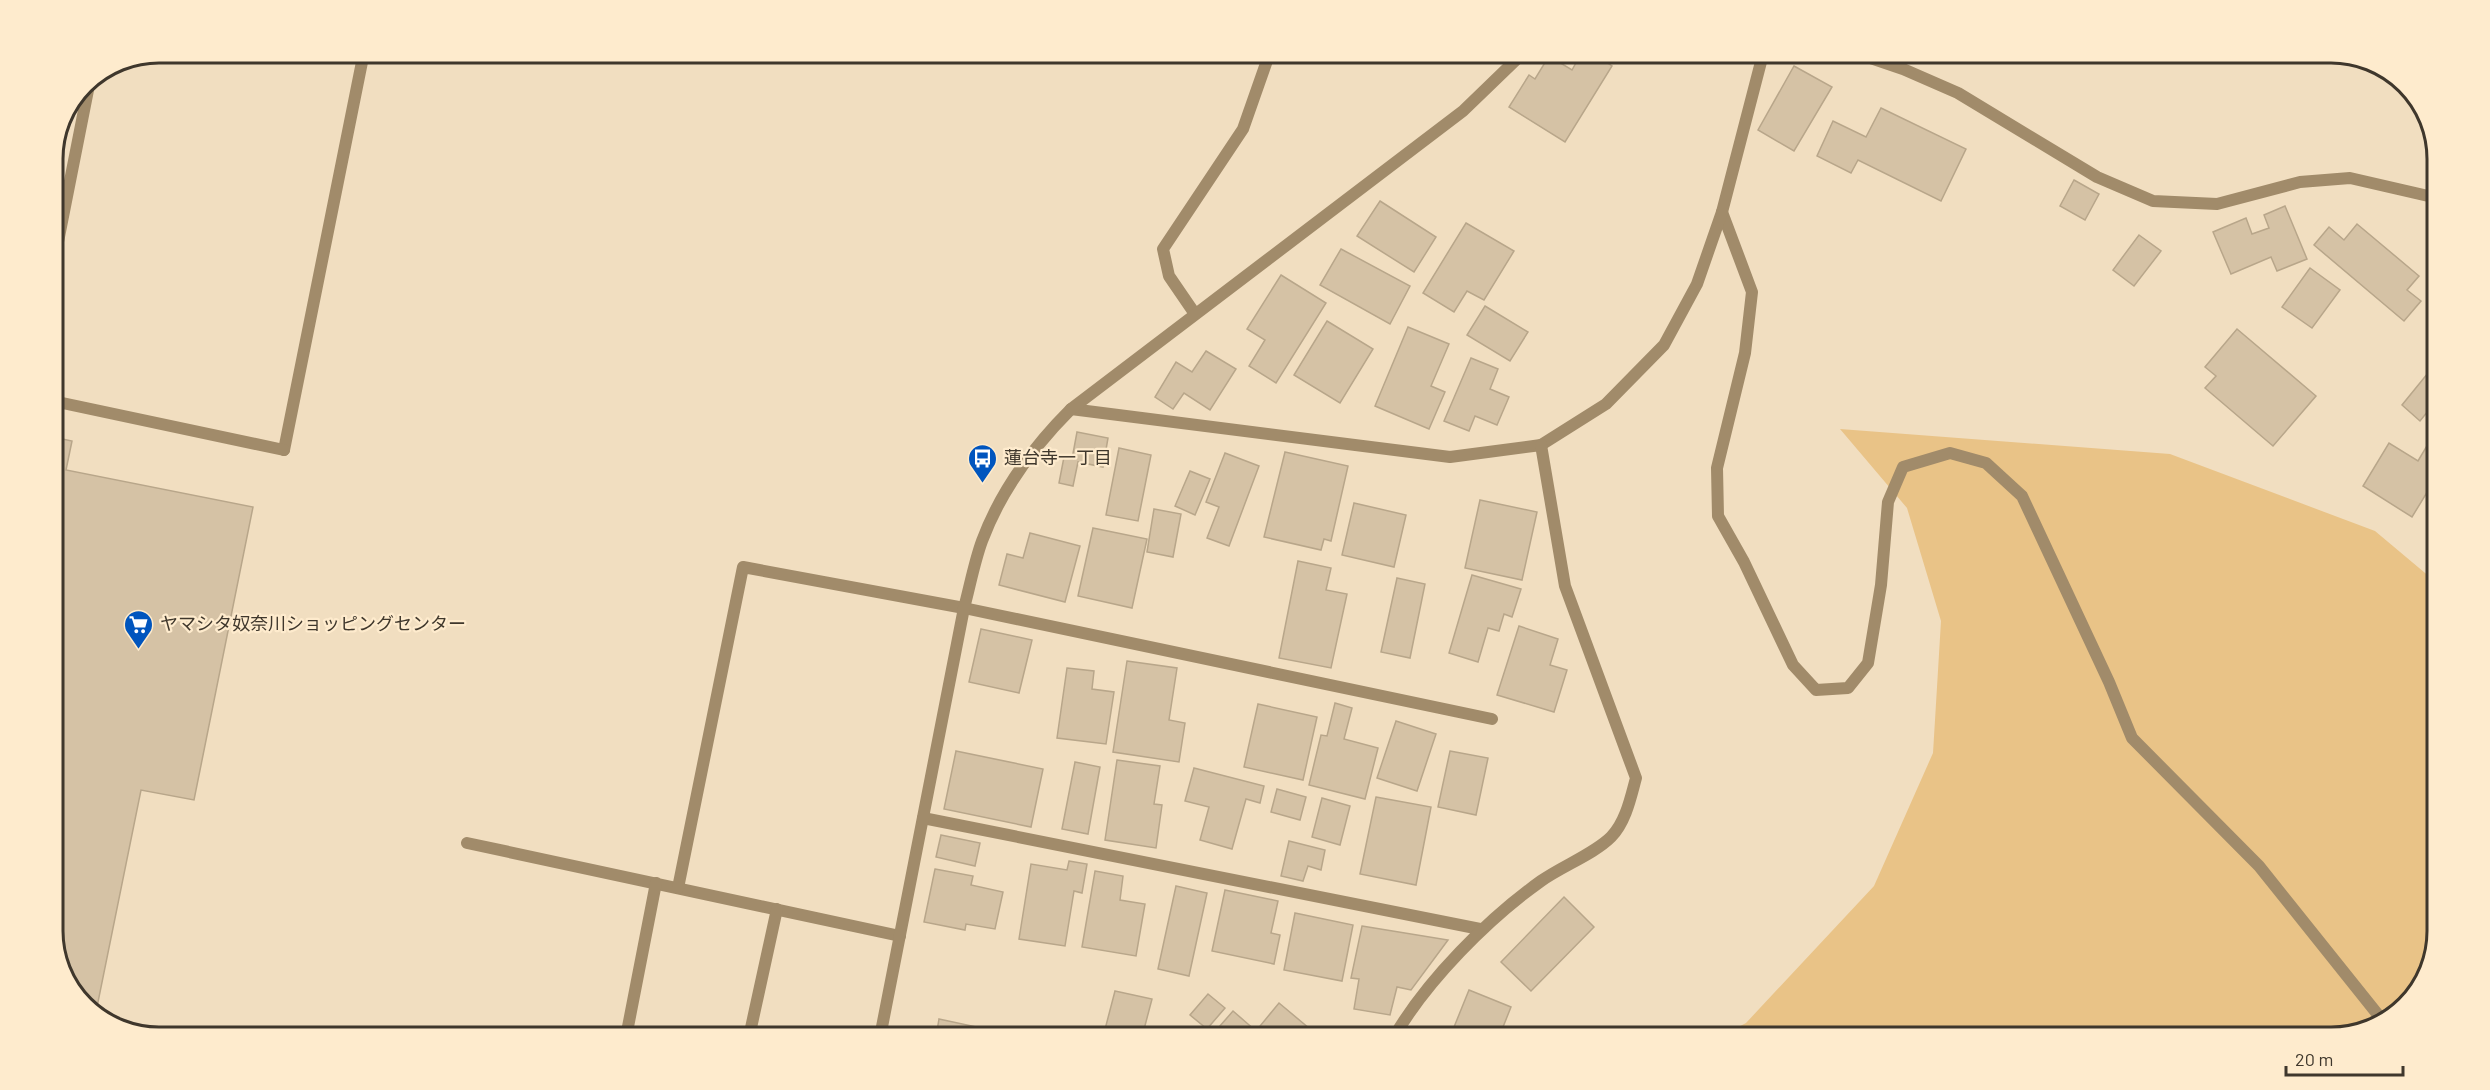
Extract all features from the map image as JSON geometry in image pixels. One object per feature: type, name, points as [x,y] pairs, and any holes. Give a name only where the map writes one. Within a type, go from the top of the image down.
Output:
[{"type":"street","points":[[63,402],[284,450],[362,63]]},
{"type":"street","points":[[1195,314],[1169,276],[1163,249],[1244,129],[1266,63]]},
{"type":"street","points":[[882,1027],[964,608],[982,541],[1007,490],[1038,443],[1071,409],[1463,111],[1513,63]]},
{"type":"street","points":[[1071,409],[1450,457],[1541,444],[1606,404],[1664,345],[1697,284],[1722,212],[1765,63]]},
{"type":"street","points":[[1885,63],[1958,93],[2097,177],[2153,201],[2217,204],[2300,182],[2350,178],[2427,196]]},
{"type":"street","points":[[63,216],[87,96]]},
{"type":"street","points":[[1722,212],[1752,292],[1745,353],[1717,468],[1718,516],[1744,562],[1793,665],[1816,690],[1848,688],[1868,663],[1881,585],[1888,502],[1903,467],[1950,453],[1986,463],[2022,496],[2109,682],[2132,738],[2259,866],[2377,1015]]},
{"type":"street","points":[[1400,1027],[1480,929],[1542,881],[1612,836],[1628,806],[1636,778],[1565,586],[1541,444]]},
{"type":"street","points":[[678,888],[743,567],[964,608],[1492,718]]},
{"type":"street","points":[[923,818],[1480,929]]},
{"type":"street","points":[[467,843],[900,936]]},
{"type":"street","points":[[628,1027],[656,884]]},
{"type":"street","points":[[751,1027],[777,909]]},
{"type":"shaded area","points":[[1840,429],[2170,454],[2375,531],[2427,575],[2427,931],[2420,967],[2399,999],[2384,1011],[2367,1020],[2356,1024],[2331,1027],[1738,1027],[1746,1023],[1874,886],[1933,753],[1941,621],[1907,508]]},
{"type":"building","points":[[1545,63],[1560,63],[1572,70],[1576,63],[1608,63],[1612,66],[1565,142],[1509,107],[1529,75],[1535,79]]},
{"type":"building","points":[[1794,66],[1832,87],[1794,151],[1758,130]]},
{"type":"building","points":[[1881,108],[1966,149],[1941,201],[1858,160],[1851,173],[1817,156],[1833,121],[1866,137]]},
{"type":"building","points":[[2074,180],[2099,194],[2085,220],[2060,206]]},
{"type":"building","points":[[1380,201],[1436,237],[1414,272],[1357,236]]},
{"type":"building","points":[[2285,206],[2307,259],[2277,271],[2271,257],[2231,274],[2213,232],[2246,218],[2252,234],[2269,228],[2264,215]]},
{"type":"building","points":[[1466,223],[1514,251],[1484,300],[1467,291],[1454,312],[1423,293]]},
{"type":"building","points":[[2357,224],[2419,276],[2407,290],[2421,301],[2404,321],[2314,245],[2329,227],[2344,240]]},
{"type":"building","points":[[2139,235],[2161,251],[2134,286],[2113,270]]},
{"type":"building","points":[[1341,249],[1410,286],[1390,324],[1320,285]]},
{"type":"building","points":[[2310,268],[2340,290],[2312,328],[2282,307]]},
{"type":"building","points":[[1281,275],[1326,303],[1276,383],[1249,366],[1265,340],[1247,329]]},
{"type":"building","points":[[1485,306],[1528,332],[1510,361],[1467,335]]},
{"type":"building","points":[[1327,321],[1373,349],[1340,403],[1294,375]]},
{"type":"building","points":[[1408,327],[1449,344],[1431,386],[1445,392],[1429,429],[1375,406]]},
{"type":"building","points":[[2237,329],[2316,396],[2273,446],[2205,388],[2216,376],[2205,367]]},
{"type":"building","points":[[1206,351],[1236,369],[1210,410],[1184,393],[1173,409],[1155,397],[1176,362],[1192,372]]},
{"type":"building","points":[[1471,358],[1498,369],[1490,389],[1509,397],[1497,425],[1475,416],[1469,431],[1444,421]]},
{"type":"building","points":[[2427,374],[2427,412],[2420,421],[2402,405]]},
{"type":"building","points":[[1077,432],[1108,438],[1103,467],[1078,462],[1073,486],[1059,483],[1064,457],[1072,459]]},
{"type":"building","name":"ヤマシタ奴奈川ショッピングセンター","points":[[63,439],[72,441],[66,470],[253,507],[194,800],[141,790],[98,1004],[79,984],[73,973],[68,962],[63,937]]},
{"type":"building","points":[[2389,443],[2418,461],[2427,446],[2427,492],[2412,517],[2363,486]]},
{"type":"building","points":[[1119,448],[1151,455],[1138,521],[1106,515]]},
{"type":"building","points":[[1285,452],[1348,466],[1331,541],[1324,539],[1321,550],[1264,537]]},
{"type":"building","points":[[1225,453],[1259,466],[1229,546],[1207,538],[1219,507],[1206,502]]},
{"type":"building","points":[[1190,471],[1210,479],[1195,515],[1175,506]]},
{"type":"building","points":[[1480,500],[1537,512],[1522,580],[1465,568]]},
{"type":"building","points":[[1354,503],[1406,515],[1394,567],[1342,555]]},
{"type":"building","points":[[1154,509],[1181,514],[1173,557],[1147,552]]},
{"type":"building","points":[[1093,528],[1147,539],[1132,608],[1078,596]]},
{"type":"building","points":[[1030,533],[1080,546],[1065,602],[999,585],[1007,554],[1023,558]]},
{"type":"building","points":[[1298,561],[1331,568],[1326,590],[1347,594],[1331,668],[1279,658]]},
{"type":"building","points":[[1472,575],[1521,589],[1512,617],[1504,614],[1499,631],[1488,628],[1478,662],[1449,653]]},
{"type":"building","points":[[1397,578],[1425,584],[1410,658],[1381,652]]},
{"type":"building","points":[[1519,626],[1558,639],[1550,665],[1567,670],[1554,712],[1497,695]]},
{"type":"building","points":[[981,629],[1032,640],[1019,693],[969,682]]},
{"type":"building","points":[[1127,661],[1177,668],[1169,720],[1185,723],[1179,762],[1113,752]]},
{"type":"building","points":[[1067,668],[1094,671],[1092,689],[1114,692],[1106,744],[1057,738]]},
{"type":"building","points":[[1335,703],[1352,708],[1344,739],[1378,748],[1365,799],[1309,785],[1321,735],[1327,736]]},
{"type":"building","points":[[1258,704],[1317,717],[1303,780],[1244,767]]},
{"type":"building","points":[[1396,721],[1436,734],[1417,791],[1377,778]]},
{"type":"building","points":[[956,751],[1043,769],[1031,827],[944,809]]},
{"type":"building","points":[[1450,751],[1488,758],[1476,815],[1438,807]]},
{"type":"building","points":[[1117,760],[1160,766],[1154,804],[1162,805],[1156,848],[1105,840]]},
{"type":"building","points":[[1075,762],[1100,767],[1088,834],[1062,829]]},
{"type":"building","points":[[1194,768],[1264,786],[1260,803],[1246,799],[1232,849],[1200,840],[1209,807],[1185,801]]},
{"type":"building","points":[[1277,789],[1306,797],[1300,820],[1271,812]]},
{"type":"building","points":[[1376,797],[1431,807],[1416,885],[1360,874]]},
{"type":"building","points":[[1322,798],[1350,806],[1340,845],[1312,837]]},
{"type":"building","points":[[941,835],[980,843],[975,866],[936,857]]},
{"type":"building","points":[[1289,841],[1325,850],[1321,870],[1308,866],[1303,881],[1281,876]]},
{"type":"building","points":[[1069,861],[1087,864],[1082,893],[1074,891],[1065,946],[1019,939],[1031,864],[1067,870]]},
{"type":"building","points":[[935,869],[973,876],[971,885],[1003,892],[995,929],[966,924],[965,930],[924,922]]},
{"type":"building","points":[[1095,871],[1123,876],[1120,900],[1145,904],[1136,956],[1082,947]]},
{"type":"building","points":[[1176,886],[1207,893],[1189,976],[1158,969]]},
{"type":"building","points":[[1225,890],[1278,901],[1271,933],[1280,935],[1274,964],[1212,951]]},
{"type":"building","points":[[1564,897],[1594,927],[1531,991],[1501,962]]},
{"type":"building","points":[[1295,913],[1353,925],[1342,981],[1284,970]]},
{"type":"building","points":[[1362,926],[1448,940],[1411,990],[1397,987],[1390,1015],[1354,1009],[1359,979],[1351,978]]},
{"type":"building","points":[[1469,990],[1511,1007],[1503,1027],[1454,1027]]},
{"type":"building","points":[[1115,991],[1152,999],[1145,1027],[1106,1027]]},
{"type":"building","points":[[1208,994],[1225,1008],[1209,1027],[1205,1027],[1190,1015]]},
{"type":"building","points":[[1279,1003],[1308,1027],[1259,1027]]},
{"type":"building","points":[[1233,1011],[1251,1027],[1219,1027]]},
{"type":"building","points":[[939,1019],[977,1027],[938,1027]]},
{"type":"place","name":"蓮台寺一丁目","points":[[983,484]]},
{"type":"place","name":"ヤマシタ奴奈川ショッピングセンター","points":[[139,650]]}]
